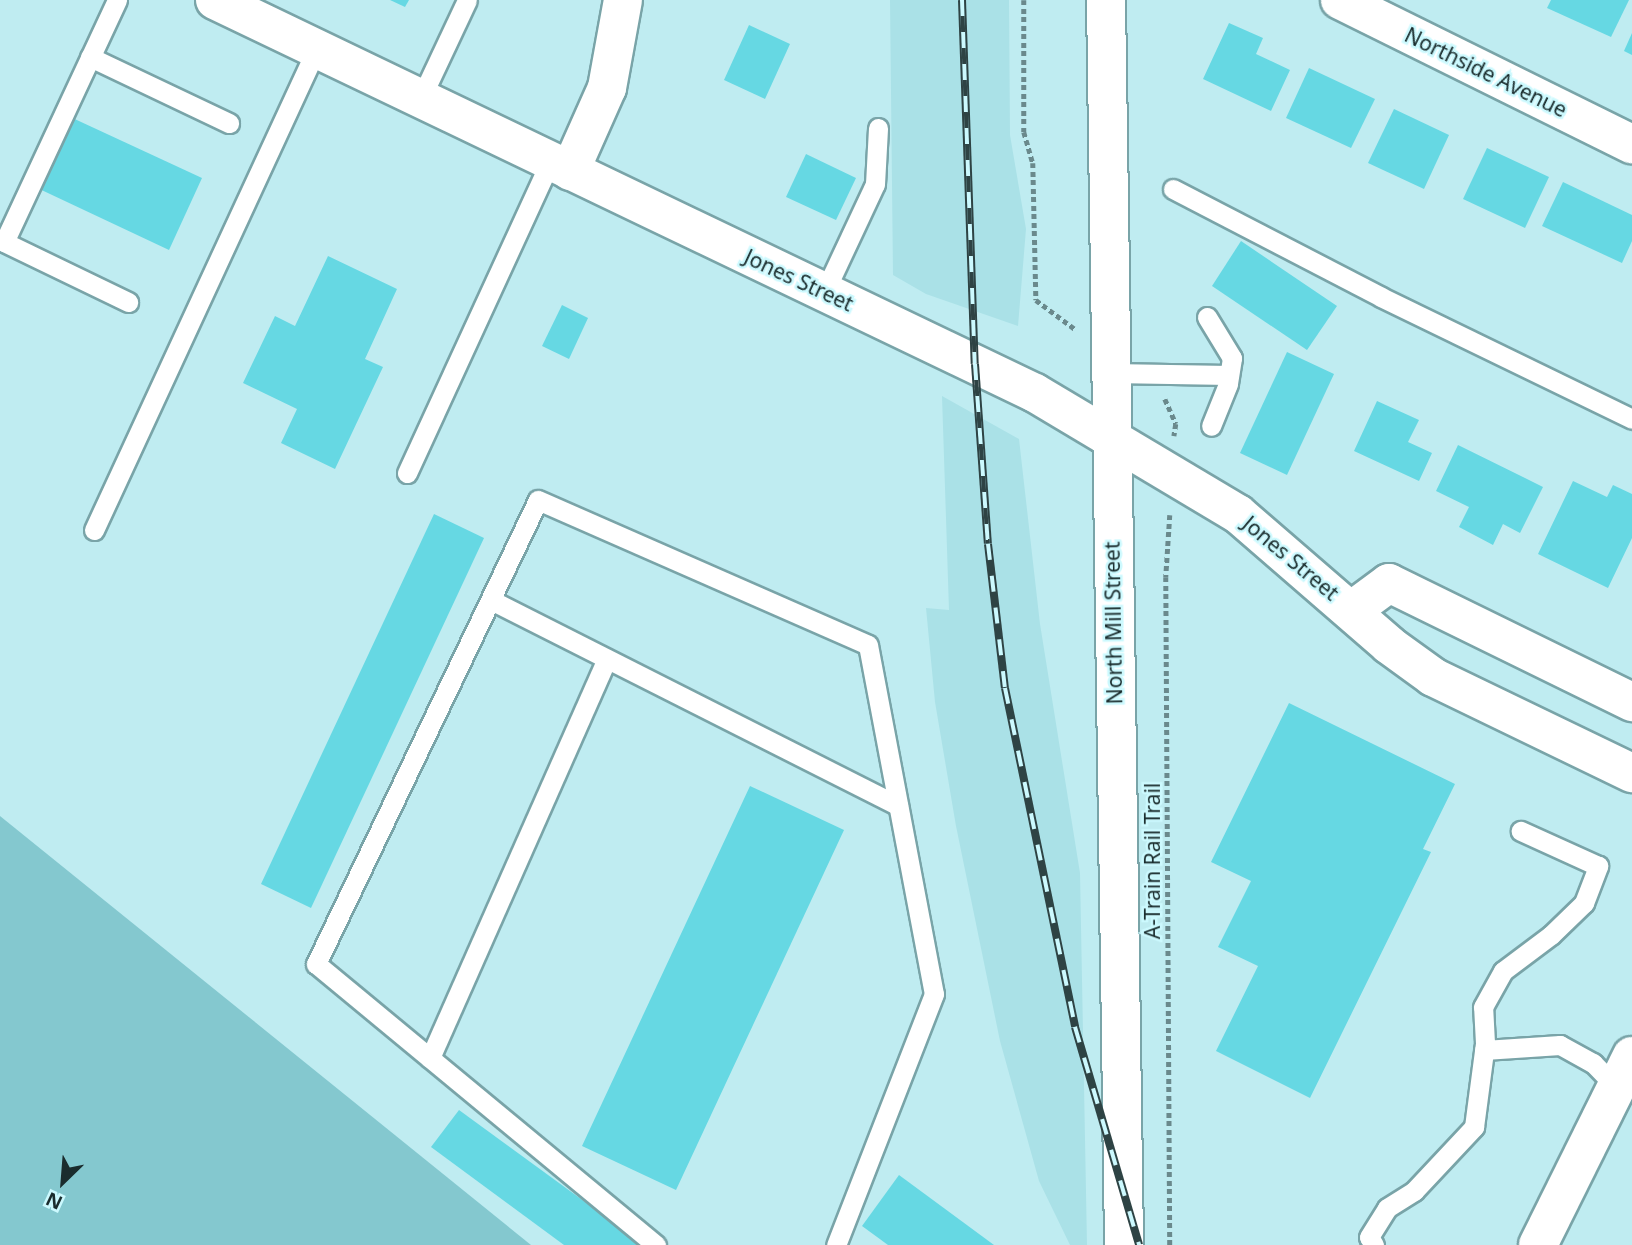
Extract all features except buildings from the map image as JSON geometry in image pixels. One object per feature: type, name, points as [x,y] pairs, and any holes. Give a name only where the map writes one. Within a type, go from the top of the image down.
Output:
[{"type":"street","name":"Jones Street","points":[[215,0],[1035,393],[1170,477],[1238,514],[1433,677],[1632,773]]},
{"type":"street","points":[[560,167],[607,88],[623,0]]},
{"type":"street","name":"North Mill Street","points":[[1106,0],[1124,1245]]},
{"type":"street","name":"Northside Avenue","points":[[1340,0],[1632,144]]},
{"type":"street","name":"Jones Street","points":[[1351,611],[1390,583],[1632,702]]},
{"type":"street","points":[[1538,1245],[1626,1073]]},
{"type":"lane","points":[[117,0],[2,241],[128,302]]},
{"type":"lane","points":[[420,100],[467,0]]},
{"type":"lane","points":[[94,530],[316,50]]},
{"type":"lane","points":[[90,57],[229,123]]},
{"type":"lane","points":[[824,293],[875,184],[878,128]]},
{"type":"lane","points":[[407,473],[560,167]]},
{"type":"lane","points":[[1173,189],[1632,419]]},
{"type":"lane","points":[[1207,317],[1232,358],[1229,375],[1211,426]]},
{"type":"lane","points":[[1111,373],[1229,375]]},
{"type":"lane","points":[[656,1245],[316,964],[538,500],[868,645],[934,994],[836,1245]]},
{"type":"lane","points":[[491,600],[898,806]]},
{"type":"lane","points":[[430,1058],[607,659]]},
{"type":"lane","points":[[1374,1245],[1369,1237],[1387,1208],[1414,1191],[1474,1127],[1484,1050],[1483,1007],[1503,971],[1552,935],[1584,903],[1598,866],[1521,831]]},
{"type":"lane","points":[[1484,1050],[1560,1045],[1593,1063],[1626,1073]]},
{"type":"path","name":"A-Train Rail Trail","points":[[1170,477],[1170,1245]]},
{"type":"shaded area","points":[[890,0],[1009,0],[1010,135],[1026,229],[1018,326],[926,294],[893,275]]},
{"type":"shaded area","points":[[942,396],[1019,439],[1040,624],[1080,873],[1087,1245],[1070,1245],[1039,1181],[1000,1041],[956,826],[935,702],[926,608],[949,610]]},
{"type":"shaded area","points":[[0,816],[531,1245],[0,1245]]},
{"type":"railway","points":[[962,0],[975,364],[988,544],[1005,688],[1075,1027],[1139,1245]]}]
